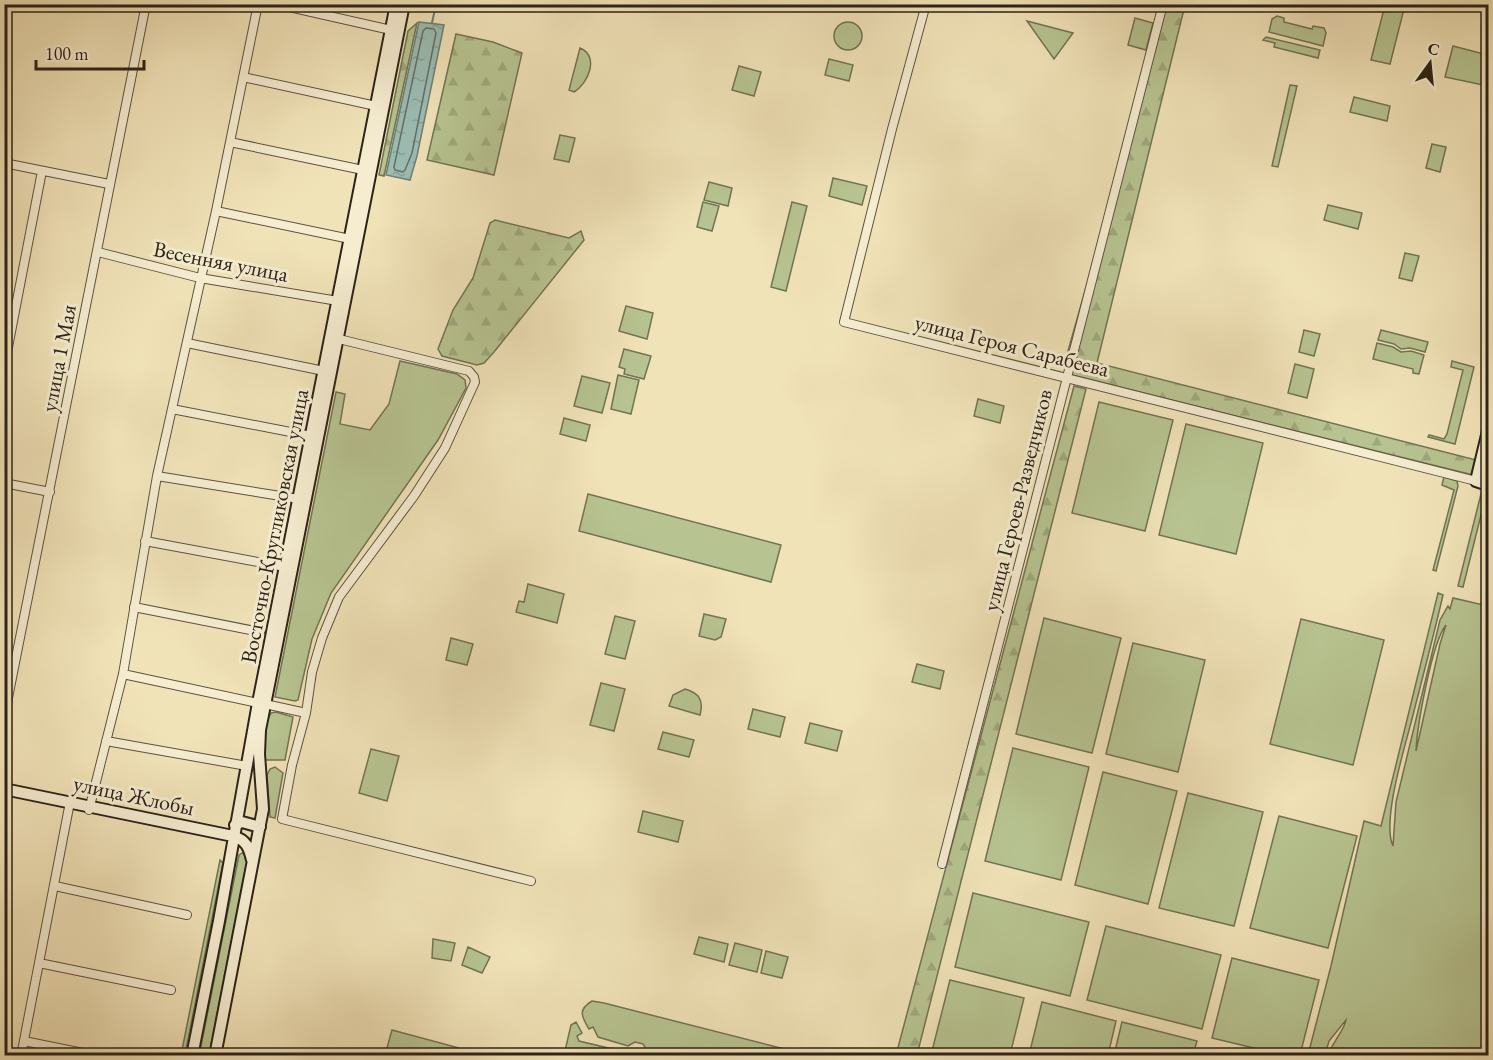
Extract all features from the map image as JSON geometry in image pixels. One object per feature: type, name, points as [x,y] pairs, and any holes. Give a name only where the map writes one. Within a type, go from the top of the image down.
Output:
[{"type":"main road","name":"Восточно-Кругликовская улица","points":[[215,1056],[263,809],[259,746],[263,704],[285,567],[396,4]]},
{"type":"main road","name":"Восточно-Кругликовская улица","points":[[192,1056],[247,766],[263,704],[339,339],[404,4]]},
{"type":"main road","points":[[1476,481],[1488,431]]},
{"type":"main road","name":"улица Героя Сарабеева","points":[[1476,481],[1488,484]]},
{"type":"main road","name":"улица Жлобы","points":[[4,789],[70,805]]},
{"type":"main road","name":"улица Жлобы","points":[[4,794],[235,830],[242,822],[260,827]]},
{"type":"main road","name":"улица Жлобы","points":[[89,808],[216,837],[225,841],[230,852]]},
{"type":"main road","points":[[235,830],[244,840],[253,863]]},
{"type":"street","name":"улица 1 Мая","points":[[4,718],[146,4]]},
{"type":"street","points":[[89,808],[123,674],[157,476],[216,211],[258,4]]},
{"type":"street","points":[[276,4],[391,30]]},
{"type":"street","name":"улица Героя Сарабеева","points":[[926,4],[844,322],[1476,481]]},
{"type":"street","name":"улица Героев-Разведчиков","points":[[942,864],[1163,4]]},
{"type":"street","points":[[243,77],[376,106]]},
{"type":"street","points":[[230,142],[363,170]]},
{"type":"street","points":[[4,162],[109,184]]},
{"type":"street","points":[[4,368],[42,171]]},
{"type":"street","points":[[216,211],[350,239]]},
{"type":"street","name":"Весенняя улица","points":[[98,252],[200,278],[338,301]]},
{"type":"street","points":[[339,339],[469,371],[475,382],[439,457],[414,496],[339,597],[318,650],[312,672],[306,714],[292,765],[282,819],[531,881]]},
{"type":"street","points":[[187,343],[324,371]]},
{"type":"street","points":[[172,409],[311,436]]},
{"type":"street","points":[[157,476],[299,499]]},
{"type":"street","points":[[4,483],[50,492]]},
{"type":"street","points":[[145,540],[285,567]]},
{"type":"street","points":[[134,607],[260,632]]},
{"type":"street","points":[[123,674],[306,714]]},
{"type":"street","points":[[106,741],[247,766]]},
{"type":"street","points":[[21,1056],[70,805]]},
{"type":"street","points":[[55,886],[188,915]]},
{"type":"street","points":[[39,963],[171,990]]},
{"type":"street","points":[[24,1041],[98,1056]]},
{"type":"green space","points":[[1166,5],[1185,5],[1097,363],[1476,460],[1473,475],[1071,375],[1075,360],[1066,358]]},
{"type":"green space","points":[[1385,5],[1405,5],[1390,64],[1371,60]]},
{"type":"green space","points":[[1277,16],[1284,18],[1284,22],[1312,29],[1313,26],[1324,28],[1326,33],[1323,46],[1269,32],[1272,19]]},
{"type":"green space","points":[[1135,18],[1153,23],[1146,50],[1128,45]]},
{"type":"green space","points":[[1027,21],[1073,33],[1054,59]]},
{"type":"green space","points":[[848,22],[858,26],[862,36],[858,46],[848,50],[838,46],[834,36],[838,26]]},
{"type":"green space","points":[[417,23],[384,176],[379,175],[408,31]]},
{"type":"green space","points":[[456,34],[493,42],[522,53],[494,175],[427,160]]},
{"type":"green space","points":[[1266,37],[1320,50],[1318,58],[1274,47],[1275,43],[1263,40]]},
{"type":"green space","points":[[1453,46],[1488,55],[1488,86],[1445,77]]},
{"type":"green space","points":[[580,48],[586,52],[591,63],[584,83],[574,92],[569,90]]},
{"type":"green space","points":[[829,59],[853,65],[849,81],[825,75]]},
{"type":"green space","points":[[739,66],[761,72],[754,96],[732,90]]},
{"type":"green space","points":[[1290,85],[1297,86],[1278,167],[1272,166]]},
{"type":"green space","points":[[1354,97],[1390,106],[1387,121],[1350,112]]},
{"type":"green space","points":[[560,135],[575,138],[569,162],[554,159]]},
{"type":"green space","points":[[1432,144],[1446,147],[1440,172],[1426,168]]},
{"type":"green space","points":[[833,178],[867,186],[862,205],[829,196]]},
{"type":"green space","points":[[709,182],[732,188],[728,206],[704,200]]},
{"type":"green space","points":[[703,202],[719,206],[712,231],[697,227]]},
{"type":"green space","points":[[792,202],[807,206],[786,291],[771,287]]},
{"type":"green space","points":[[1328,205],[1362,213],[1358,229],[1324,220]]},
{"type":"green space","points":[[495,220],[569,238],[581,231],[584,240],[494,352],[484,363],[477,365],[442,356],[438,349],[453,310],[473,278],[490,223]]},
{"type":"green space","points":[[1405,253],[1419,256],[1412,281],[1399,278]]},
{"type":"green space","points":[[626,306],[653,313],[647,339],[619,331]]},
{"type":"green space","points":[[1304,330],[1320,334],[1314,356],[1299,352]]},
{"type":"green space","points":[[1381,330],[1428,342],[1425,352],[1410,348],[1401,349],[1394,344],[1378,340]]},
{"type":"green space","points":[[1377,343],[1393,347],[1401,352],[1411,351],[1424,355],[1419,374],[1413,373],[1413,369],[1373,359]]},
{"type":"green space","points":[[624,349],[651,356],[644,379],[624,374],[625,369],[619,367]]},
{"type":"green space","points":[[400,361],[457,374],[465,380],[466,388],[438,440],[331,593],[312,639],[298,700],[275,697],[336,392],[345,394],[340,424],[370,430],[389,404]]},
{"type":"green space","points":[[1452,361],[1474,367],[1455,444],[1428,437],[1429,435],[1444,439],[1447,434],[1463,370],[1451,367]]},
{"type":"green space","points":[[1295,364],[1314,369],[1307,398],[1288,393]]},
{"type":"green space","points":[[618,375],[639,380],[631,414],[611,409]]},
{"type":"green space","points":[[582,376],[610,383],[602,413],[574,406]]},
{"type":"green space","points":[[1074,386],[1086,389],[917,1055],[896,1055]]},
{"type":"green space","points":[[978,399],[1004,406],[1000,423],[974,416]]},
{"type":"green space","points":[[1099,402],[1173,420],[1145,531],[1072,513]]},
{"type":"green space","points":[[564,418],[590,425],[586,441],[560,434]]},
{"type":"green space","points":[[1186,424],[1263,443],[1236,554],[1159,535]]},
{"type":"green space","points":[[1444,477],[1457,481],[1458,486],[1436,571],[1433,570],[1454,490],[1442,485]]},
{"type":"green space","points":[[588,494],[781,545],[771,582],[579,531]]},
{"type":"green space","points":[[1481,494],[1486,495],[1463,587],[1458,586]]},
{"type":"green space","points":[[528,584],[564,594],[557,623],[516,612],[519,601],[524,602]]},
{"type":"green space","points":[[1438,593],[1443,595],[1393,799],[1390,834],[1393,846],[1396,802],[1440,620],[1448,606],[1450,609],[1453,598],[1488,606],[1488,1055],[1328,1055],[1346,1020],[1329,1041],[1325,1055],[1308,1055],[1364,821],[1381,826]],"holes":[[[1446,625],[1416,751],[1422,705],[1431,666]]]},
{"type":"green space","points":[[704,614],[726,619],[721,637],[715,640],[699,636]]},
{"type":"green space","points":[[615,616],[635,621],[625,659],[605,654]]},
{"type":"green space","points":[[1044,618],[1121,638],[1092,753],[1016,734]]},
{"type":"green space","points":[[1301,619],[1384,640],[1353,765],[1270,744]]},
{"type":"green space","points":[[451,638],[473,644],[467,665],[446,660]]},
{"type":"green space","points":[[1133,643],[1205,660],[1178,772],[1106,754]]},
{"type":"green space","points":[[917,664],[944,671],[940,689],[912,682]]},
{"type":"green space","points":[[601,683],[625,689],[614,731],[590,725]]},
{"type":"green space","points":[[685,689],[697,695],[701,701],[700,715],[669,706],[673,695]]},
{"type":"green space","points":[[753,709],[785,717],[780,737],[748,729]]},
{"type":"green space","points":[[276,712],[293,717],[285,760],[264,760],[266,724],[271,713]]},
{"type":"green space","points":[[810,723],[842,731],[837,751],[805,743]]},
{"type":"green space","points":[[663,732],[694,740],[689,757],[658,749]]},
{"type":"green space","points":[[1013,748],[1089,767],[1061,880],[985,861]]},
{"type":"green space","points":[[371,749],[399,756],[387,801],[359,793]]},
{"type":"green space","points":[[275,767],[283,773],[275,818],[270,817],[267,775],[270,769]]},
{"type":"green space","points":[[1103,772],[1177,791],[1148,904],[1075,885]]},
{"type":"green space","points":[[1188,793],[1263,812],[1234,926],[1159,908]]},
{"type":"green space","points":[[643,811],[683,821],[678,842],[638,832]]},
{"type":"green space","points":[[1279,816],[1357,836],[1328,948],[1250,928]]},
{"type":"green space","points":[[242,853],[248,856],[209,1055],[199,1056],[239,855]]},
{"type":"green space","points":[[220,860],[223,863],[185,1055],[181,1055]]},
{"type":"green space","points":[[973,893],[1089,922],[1070,996],[955,967]]},
{"type":"green space","points":[[1106,926],[1221,955],[1202,1029],[1087,1000]]},
{"type":"green space","points":[[699,937],[728,944],[724,962],[694,954]]},
{"type":"green space","points":[[433,939],[455,943],[451,961],[432,958]]},
{"type":"green space","points":[[735,943],[762,950],[757,972],[729,965]]},
{"type":"green space","points":[[468,947],[490,957],[482,973],[462,965]]},
{"type":"green space","points":[[766,951],[788,957],[782,978],[761,973]]},
{"type":"green space","points":[[1232,958],[1319,980],[1300,1055],[1283,1055],[1212,1038]]},
{"type":"green space","points":[[950,980],[1024,998],[1010,1055],[931,1055]]},
{"type":"green space","points":[[592,1001],[796,1052],[799,1055],[692,1056],[684,1053],[670,1055],[647,1050],[643,1044],[635,1042],[628,1046],[598,1037],[593,1027],[589,1029],[582,1014],[584,1007]]},
{"type":"green space","points":[[1042,1002],[1116,1021],[1108,1055],[1029,1055]]},
{"type":"green space","points":[[576,1022],[582,1033],[577,1036],[579,1041],[638,1055],[564,1055],[571,1025]]},
{"type":"green space","points":[[1122,1022],[1197,1041],[1193,1055],[1114,1055]]},
{"type":"green space","points":[[392,1030],[459,1048],[457,1055],[385,1055]]},
{"type":"water","points":[[419,22],[444,25],[410,180],[386,175]]},
{"type":"waterway","points":[[432,23],[435,9]]}]
